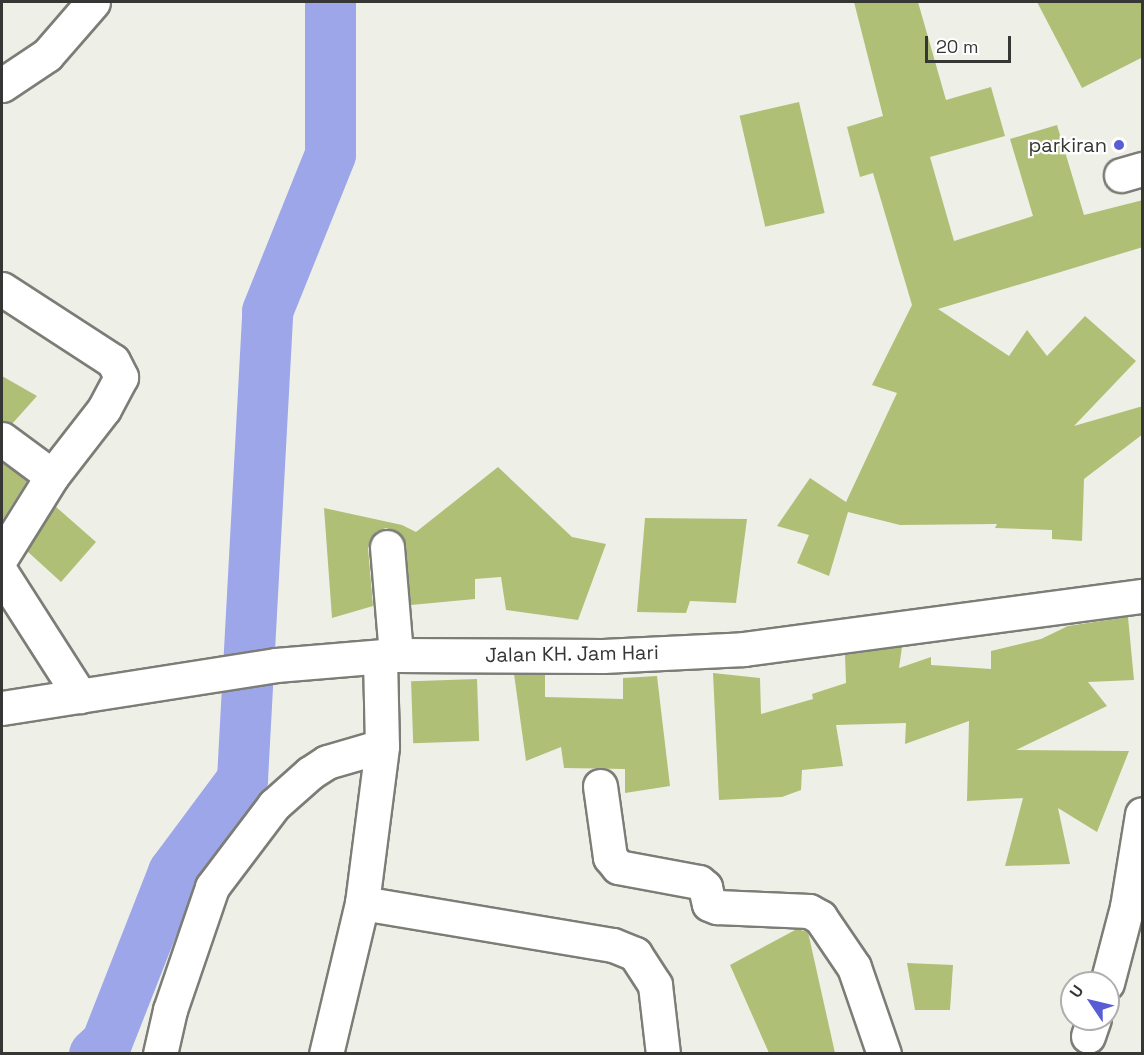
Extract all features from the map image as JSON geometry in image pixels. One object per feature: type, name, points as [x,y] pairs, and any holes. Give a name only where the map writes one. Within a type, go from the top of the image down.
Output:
[{"type":"street","points":[[2,85],[9,83],[47,55],[93,2]]},
{"type":"street","points":[[2,556],[52,477],[104,409],[121,377],[113,361],[6,303]]},
{"type":"street","points":[[2,439],[52,477]]},
{"type":"street","points":[[326,1053],[362,903],[382,747],[388,656],[387,547]]},
{"type":"street","points":[[2,574],[88,695]]},
{"type":"street","name":"Jalan KH. Jam Hari","points":[[2,708],[276,665],[388,656],[603,656],[744,649],[1143,596]]},
{"type":"street","points":[[160,1053],[170,1010],[212,887],[274,805],[310,773],[327,762],[382,747]]},
{"type":"street","points":[[600,786],[610,857],[618,867],[699,882],[705,887],[709,904],[717,907],[809,911],[820,917],[854,967],[884,1053]]},
{"type":"street","points":[[1110,971],[1127,907],[1143,814]]},
{"type":"street","points":[[362,903],[613,945],[635,954],[655,985],[663,1053]]},
{"type":"building","points":[[854,2],[918,2],[946,100],[991,87],[1005,136],[930,157],[954,241],[1033,216],[1010,139],[1057,125],[1084,215],[1143,200],[1143,247],[938,309],[1009,356],[1027,330],[1047,356],[1085,316],[1136,361],[1074,426],[1143,406],[1143,434],[1084,479],[1082,541],[1052,539],[1052,530],[995,528],[997,524],[900,525],[848,512],[829,576],[797,563],[809,535],[777,526],[810,478],[846,502],[897,393],[872,385],[912,305],[873,173],[860,177],[847,127],[883,116]]},
{"type":"building","points":[[1037,2],[1143,2],[1143,57],[1082,88]]},
{"type":"building","points":[[799,102],[825,213],[765,227],[740,116]]},
{"type":"building","points":[[2,376],[37,396],[12,424],[2,421]]},
{"type":"building","points":[[2,462],[27,481],[2,521]]},
{"type":"building","points":[[498,467],[572,537],[606,544],[578,620],[506,610],[501,577],[475,579],[475,599],[411,605],[406,545],[402,536],[386,528],[376,532],[368,548],[373,606],[332,618],[324,508],[402,525],[416,532]]},
{"type":"building","points":[[55,506],[96,542],[61,582],[27,551]]},
{"type":"building","points":[[645,518],[747,519],[736,603],[690,601],[686,613],[637,612]]},
{"type":"building","points":[[1128,617],[1134,680],[1088,682],[1107,706],[1016,750],[1129,751],[1097,832],[1058,808],[1070,864],[1005,866],[1023,798],[967,801],[969,721],[905,744],[906,723],[836,725],[843,766],[802,770],[801,790],[782,797],[719,800],[713,673],[760,678],[761,714],[813,699],[812,694],[846,683],[845,655],[902,647],[899,668],[931,657],[931,665],[991,669],[991,651],[1041,639],[1068,626]]},
{"type":"building","points":[[514,674],[545,674],[545,697],[623,699],[623,678],[657,676],[670,786],[625,793],[625,769],[564,768],[561,747],[526,761]]},
{"type":"building","points":[[477,679],[479,741],[413,743],[411,681]]},
{"type":"building","points":[[797,929],[808,932],[835,1053],[769,1053],[730,965]]},
{"type":"building","points":[[907,963],[953,965],[950,1010],[915,1010]]},
{"type":"waterway","points":[[94,1054],[106,1043],[173,872],[242,779],[267,311],[330,154],[330,2]]},
{"type":"place","name":"parkiran","points":[[1119,145]]}]
